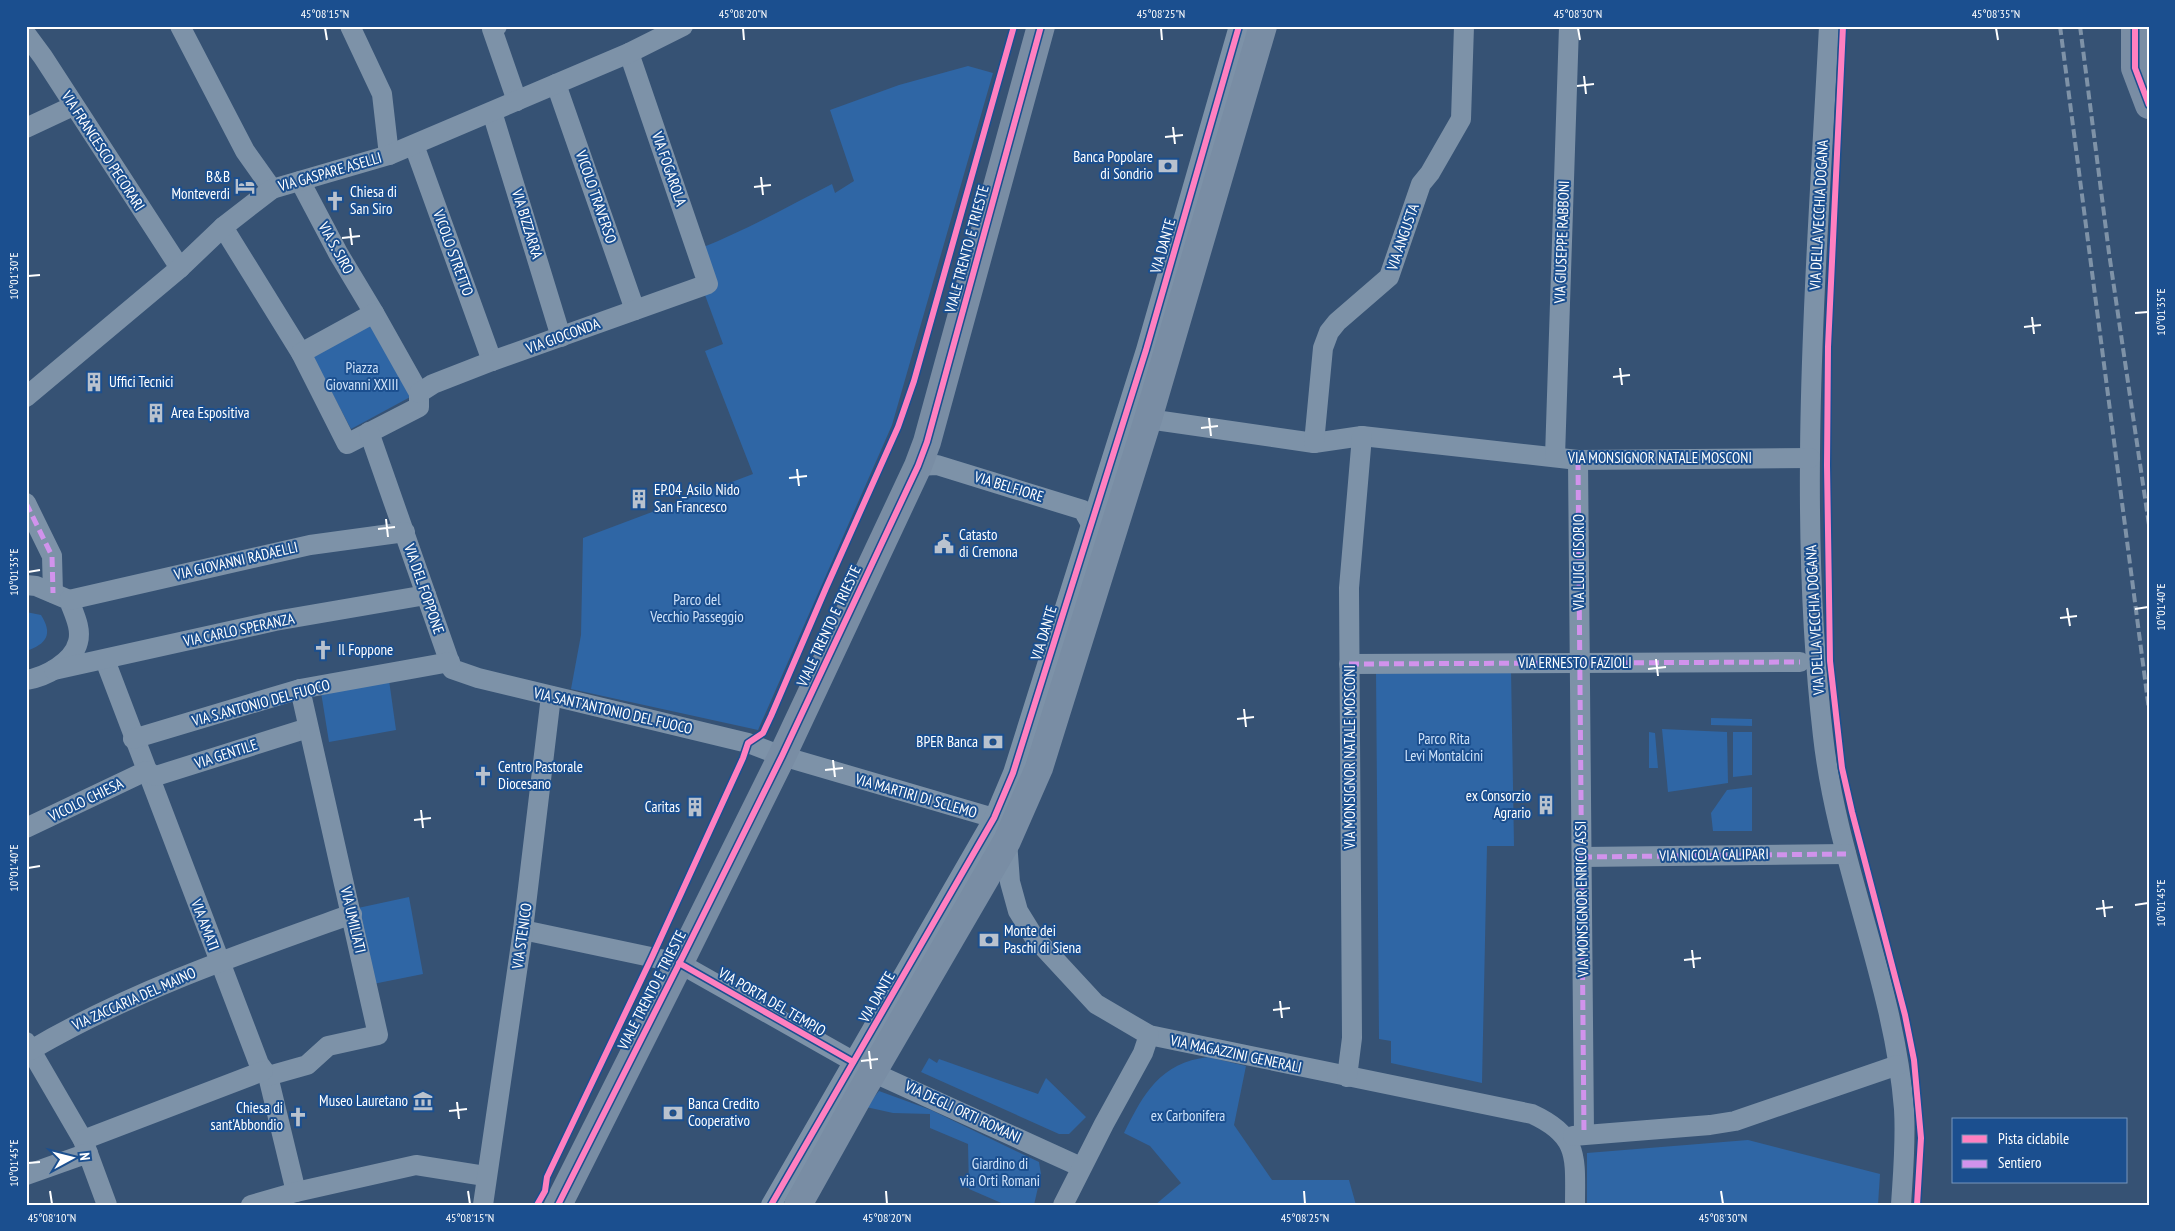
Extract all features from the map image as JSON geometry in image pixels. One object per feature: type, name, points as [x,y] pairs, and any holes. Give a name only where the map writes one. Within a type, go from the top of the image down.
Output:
[{"type":"main road","name":"VIALE TRENTO E TRIESTE","points":[[558,1205],[782,756],[923,454],[1041,26]]},
{"type":"main road","name":"VIA DANTE","points":[[797,1205],[863,1067],[1000,830],[1039,768],[1148,418],[1263,26]]},
{"type":"main road","points":[[2135,26],[2135,68],[2149,105]]},
{"type":"street","points":[[180,26],[245,151],[272,189]]},
{"type":"street","points":[[350,26],[382,94],[389,155]]},
{"type":"street","points":[[496,26],[492,29],[517,101]]},
{"type":"street","name":"VIA GASPARE ASELLI","points":[[26,397],[180,268],[223,227],[272,189],[389,155],[629,54],[683,26]]},
{"type":"street","name":"VIA DANTE","points":[[1000,830],[1013,773],[1146,350],[1239,26]]},
{"type":"street","name":"VIA ANGUSTA","points":[[1314,443],[1323,348],[1329,332],[1337,322],[1389,277],[1421,184],[1430,173],[1461,119],[1464,26]]},
{"type":"street","name":"VIA GIUSEPPE RABBONI","points":[[1555,457],[1569,26]]},
{"type":"street","name":"VIA DELLA VECCHIA DOGANA","points":[[1829,26],[1813,336],[1810,458],[1816,680],[1832,792],[1846,854],[1890,1021],[1898,1065],[1904,1108],[1905,1151],[1901,1205]]},
{"type":"street","name":"VIA FRANCESCO PECORARI","points":[[26,34],[43,57],[180,268]]},
{"type":"street","name":"VIA FOGAROLA","points":[[629,54],[708,284]]},
{"type":"street","name":"VICOLO TRAVERSO","points":[[556,84],[635,310]]},
{"type":"street","points":[[26,128],[74,106]]},
{"type":"street","name":"VIA BIZZARRA","points":[[492,112],[561,337]]},
{"type":"street","name":"VICOLO STRETTO","points":[[414,145],[492,362]]},
{"type":"street","name":"VIA S. SIRO","points":[[300,181],[338,253],[374,313]]},
{"type":"street","name":"VIA DANTE","points":[[1189,200],[1202,233]]},
{"type":"street","points":[[223,227],[301,353],[347,444],[419,406],[419,393],[374,313],[301,353]]},
{"type":"street","name":"VIA GIOCONDA","points":[[419,393],[433,384],[708,284]]},
{"type":"street","points":[[1146,350],[1176,324]]},
{"type":"street","points":[[1148,418],[1314,443]]},
{"type":"street","name":"VIA DEL FOPPONE","points":[[369,432],[450,662]]},
{"type":"street","name":"VIA MONSIGNOR NATALE MOSCONI","points":[[1347,1077],[1352,1038],[1349,588],[1362,436]]},
{"type":"street","name":"VIA MONSIGNOR NATALE MOSCONI","points":[[1314,443],[1362,436],[1578,460],[1810,458]]},
{"type":"street","name":"VIA BELFIORE","points":[[923,454],[938,452],[1088,500],[1100,494]]},
{"type":"street","name":"VIA BELFIORE","points":[[923,454],[937,465],[1083,510],[1091,524]]},
{"type":"street","name":"VIA LUIGI CISORIO","points":[[1578,460],[1580,664]]},
{"type":"street","points":[[26,503],[52,556],[61,596],[78,624],[79,641],[72,656],[54,670],[26,680]]},
{"type":"street","name":"VIA GIOVANNI RADAELLI","points":[[61,596],[310,545],[405,532]]},
{"type":"street","points":[[1076,573],[1087,616]]},
{"type":"street","points":[[26,585],[36,586],[61,596]]},
{"type":"street","name":"VIA CARLO SPERANZA","points":[[54,670],[275,621],[426,596]]},
{"type":"street","name":"VIA AMATI","points":[[104,660],[219,961],[266,1074],[296,1192]]},
{"type":"street","name":"VIA SANT'ANTONIO DEL FUOCO","points":[[450,662],[452,669],[478,678],[748,743],[782,756]]},
{"type":"street","name":"VIA S.ANTONIO DEL FUOCO","points":[[133,738],[300,689],[450,662]]},
{"type":"street","name":"VIA ERNESTO FAZIOLI","points":[[1349,664],[1800,662]]},
{"type":"street","name":"VIA MONSIGNOR ENRICO ASSI","points":[[1575,1135],[1582,857],[1580,664]]},
{"type":"street","name":"VIA UMILIATI","points":[[266,1074],[307,1065],[328,1046],[378,1035],[300,689]]},
{"type":"street","name":"VIA STENICO","points":[[485,1176],[523,930],[551,696]]},
{"type":"street","name":"VIA GENTILE","points":[[146,771],[156,776],[308,728]]},
{"type":"street","name":"VIA MARTIRI DI SCLEMO","points":[[782,756],[1000,830]]},
{"type":"street","name":"VICOLO CHIESA","points":[[26,828],[146,771]]},
{"type":"street","name":"VIA MAGAZZINI GENERALI","points":[[1000,830],[1010,882],[1018,911],[1034,937],[1096,1004],[1149,1035],[1532,1114],[1575,1135]]},
{"type":"street","name":"VIA NICOLA CALIPARI","points":[[1582,857],[1846,854]]},
{"type":"street","name":"VIA ZACCARIA DEL MAINO","points":[[29,1046],[74,1024],[219,961],[352,914]]},
{"type":"street","name":"VIA PORTA DEL TEMPIO","points":[[523,930],[679,963],[863,1067]]},
{"type":"street","points":[[1063,1205],[1081,1167],[1143,1053],[1149,1035]]},
{"type":"street","points":[[29,1046],[86,1146],[107,1205]]},
{"type":"street","points":[[1575,1205],[1575,1135],[1667,1129],[1735,1121],[1898,1065]]},
{"type":"street","name":"VIA DANTE","points":[[772,1205],[794,1166],[863,1067]]},
{"type":"street","name":"VIA DEGLI ORTI ROMANI","points":[[863,1067],[1081,1167]]},
{"type":"street","points":[[26,1175],[86,1146],[266,1074]]},
{"type":"street","points":[[251,1205],[296,1192],[416,1165],[485,1176],[483,1205]]},
{"type":"street","name":"VIA DANTE","points":[[794,1166],[797,1205]]},
{"type":"green space","name":"Parco del Vecchio Passeggio","points":[[968,66],[993,73],[892,425],[758,730],[571,689],[581,635],[583,538],[753,474],[705,351],[723,344],[705,295],[715,291],[701,248],[751,226],[832,184],[835,193],[854,181],[830,110],[899,85]]},
{"type":"green space","name":"Piazza Giovanni XXIII","points":[[373,324],[412,396],[351,429],[313,357]]},
{"type":"green space","points":[[26,612],[41,615],[47,628],[47,633],[43,642],[26,651]]},
{"type":"green space","name":"Parco Rita Levi Montalcini","points":[[1511,669],[1514,846],[1487,846],[1482,1083],[1391,1063],[1391,1041],[1379,1039],[1376,671]]},
{"type":"green space","points":[[389,680],[396,730],[329,742],[321,692]]},
{"type":"green space","points":[[1711,718],[1752,719],[1752,726],[1711,725]]},
{"type":"green space","points":[[1662,729],[1727,732],[1728,783],[1668,792]]},
{"type":"green space","points":[[1649,732],[1655,733],[1658,768],[1649,768]]},
{"type":"green space","points":[[1733,732],[1752,732],[1752,775],[1733,777]]},
{"type":"green space","points":[[1752,787],[1752,831],[1713,831],[1711,813],[1727,790]]},
{"type":"green space","points":[[409,897],[423,974],[373,984],[358,908]]},
{"type":"green space","name":"ex Carbonifera","points":[[1208,1057],[1246,1066],[1234,1125],[1272,1180],[1349,1180],[1356,1205],[1155,1205],[1181,1183],[1150,1146],[1124,1133],[1139,1105],[1156,1082],[1177,1066],[1191,1060]]},
{"type":"green space","points":[[929,1058],[937,1063],[939,1059],[1038,1094],[1046,1078],[1086,1117],[1069,1134],[1059,1134],[921,1072]]},
{"type":"green space","name":"Giardino di via Orti Romani","points":[[879,1091],[931,1110],[1039,1162],[1041,1174],[1034,1205],[1006,1205],[969,1189],[968,1144],[930,1128],[930,1114],[893,1113],[866,1107]]},
{"type":"green space","points":[[1748,1140],[1880,1174],[1878,1205],[1587,1205],[1587,1153]]},
{"type":"railway","points":[[2060,26],[2149,710]]},
{"type":"railway","points":[[2080,26],[2109,253],[2149,525]]},
{"type":"marked path","points":[[1578,460],[1584,1134]]},
{"type":"marked path","points":[[26,503],[52,556],[53,593]]},
{"type":"marked path","points":[[1349,664],[1800,662]]},
{"type":"marked path","points":[[1582,857],[1846,854]]},
{"type":"cycle path","points":[[537,1205],[545,1191],[547,1177],[652,957],[743,758],[748,743],[763,733],[771,716],[898,427],[914,381],[1014,26]]},
{"type":"cycle path","points":[[558,1205],[782,756],[918,466],[927,442],[1041,26]]},
{"type":"cycle path","points":[[771,1205],[994,818],[1013,773],[1146,350],[1239,26]]},
{"type":"cycle path","points":[[1843,26],[1828,347],[1827,465],[1830,661],[1842,768],[1905,1015],[1914,1060],[1921,1138],[1917,1205]]},
{"type":"cycle path","points":[[2135,26],[2135,68],[2149,105]]},
{"type":"cycle path","points":[[679,963],[853,1062]]},
{"type":"place","name":"Banca Popolare di Sondrio","points":[[1168,166]]},
{"type":"place","name":"B&B Monteverdi","points":[[245,186]]},
{"type":"place","name":"Chiesa di San Siro","points":[[335,201]]},
{"type":"place","name":"Uffici Tecnici","points":[[94,382]]},
{"type":"place","name":"Area Espositiva","points":[[156,413]]},
{"type":"place","name":"EP.04_Asilo Nido San Francesco","points":[[639,499]]},
{"type":"place","name":"Catasto di Cremona","points":[[944,544]]},
{"type":"place","name":"Il Foppone","points":[[323,650]]},
{"type":"place","name":"BPER Banca","points":[[993,742]]},
{"type":"place","name":"Centro Pastorale Diocesano","points":[[483,776]]},
{"type":"place","name":"ex Consorzio Agrario","points":[[1546,805]]},
{"type":"place","name":"Caritas","points":[[695,807]]},
{"type":"place","name":"Monte dei Paschi di Siena","points":[[989,940]]},
{"type":"place","name":"Museo Lauretano","points":[[423,1101]]},
{"type":"place","name":"Banca Credito Cooperativo","points":[[673,1113]]},
{"type":"place","name":"Chiesa di sant'Abbondio","points":[[298,1117]]}]
